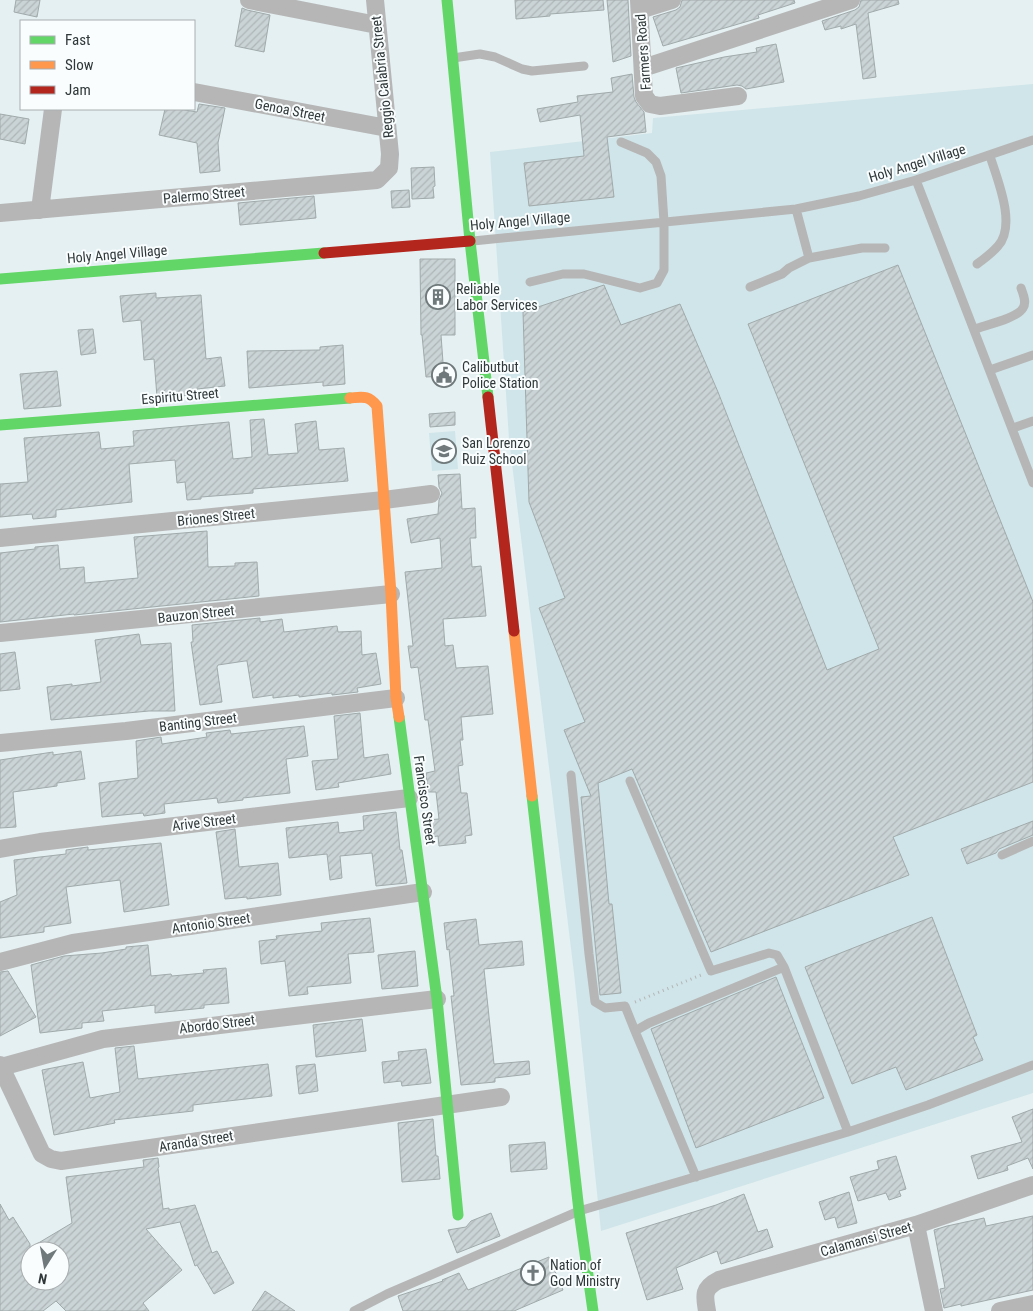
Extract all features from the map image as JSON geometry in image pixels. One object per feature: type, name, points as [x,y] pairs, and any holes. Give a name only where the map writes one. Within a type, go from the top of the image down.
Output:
[{"type":"street","points":[[249,0],[377,24]]},
{"type":"street","name":"Reggio Calabria Street","points":[[375,0],[390,154]]},
{"type":"street","points":[[447,0],[470,241],[579,1211],[593,1311]]},
{"type":"street","points":[[639,5],[672,0]]},
{"type":"street","points":[[643,68],[850,0]]},
{"type":"street","name":"Farmers Road","points":[[639,5],[644,96],[650,104],[660,106],[738,96]]},
{"type":"street","name":"Genoa Street","points":[[195,92],[387,128]]},
{"type":"street","points":[[40,210],[53,110]]},
{"type":"street","name":"Palermo Street","points":[[0,213],[376,180],[389,168],[390,154]]},
{"type":"street","name":"Holy Angel Village","points":[[0,278],[470,241]]},
{"type":"street","name":"Espiritu Street","points":[[0,426],[363,397]]},
{"type":"street","name":"Francisco Street","points":[[363,397],[372,399],[377,406],[391,594],[396,698],[408,798],[437,999],[458,1215]]},
{"type":"street","name":"Briones Street","points":[[0,538],[431,494]]},
{"type":"street","name":"Bauzon Street","points":[[0,633],[391,594]]},
{"type":"street","name":"Banting Street","points":[[0,743],[126,731],[396,698]]},
{"type":"street","name":"Arive Street","points":[[0,849],[50,840],[408,798]]},
{"type":"street","name":"Antonio Street","points":[[0,962],[73,943],[423,892]]},
{"type":"street","name":"Abordo Street","points":[[0,1066],[103,1039],[437,999]]},
{"type":"street","name":"Aranda Street","points":[[0,1066],[42,1154],[51,1159],[61,1161],[501,1097]]},
{"type":"street","name":"Calamansi Street","points":[[706,1304],[710,1284],[720,1280],[916,1225],[1033,1185]]},
{"type":"street","points":[[916,1225],[934,1311]]},
{"type":"street","points":[[1000,1311],[1033,1304]]},
{"type":"lane","points":[[452,58],[480,54],[495,58],[522,70],[532,71],[584,66]]},
{"type":"lane","name":"Holy Angel Village","points":[[470,241],[796,209],[859,196],[916,180],[1033,140]]},
{"type":"lane","points":[[530,282],[563,274],[584,274],[640,288],[657,283],[664,270],[664,222],[661,176],[656,162],[647,153],[621,142]]},
{"type":"lane","points":[[977,264],[999,245],[1006,227],[1005,207],[990,156]]},
{"type":"lane","points":[[916,180],[1033,482]]},
{"type":"lane","points":[[796,209],[808,258]]},
{"type":"lane","points":[[750,287],[782,274],[808,258],[862,248],[885,248]]},
{"type":"lane","points":[[975,329],[1017,314],[1023,308],[1025,301],[1022,288]]},
{"type":"lane","points":[[990,370],[1033,355]]},
{"type":"lane","points":[[1013,428],[1033,421]]},
{"type":"lane","points":[[571,775],[588,954],[596,1002],[605,1008],[625,1006],[696,1177]]},
{"type":"lane","points":[[630,781],[711,971],[769,953],[778,955],[848,1132]]},
{"type":"lane","points":[[1002,855],[1033,841]]},
{"type":"lane","points":[[635,1031],[649,1023],[784,967]]},
{"type":"lane","points":[[354,1311],[396,1290],[579,1211],[848,1132],[928,1105],[1033,1065]]},
{"type":"path","points":[[625,1006],[711,971]]},
{"type":"shaded area","points":[[1033,84],[1033,1093],[601,1231],[574,973],[509,439],[490,152],[652,133],[653,118]]},
{"type":"shaded area","name":"San Lorenzo Ruiz School","points":[[455,431],[458,469],[432,471],[429,433]]},
{"type":"building","points":[[16,0],[40,0],[37,17],[14,12]]},
{"type":"building","points":[[515,0],[603,0],[604,10],[550,14],[550,16],[516,19]]},
{"type":"building","points":[[607,0],[628,0],[631,56],[613,62]]},
{"type":"building","points":[[682,0],[794,0],[795,3],[758,15],[759,18],[663,46],[653,17],[676,10],[680,7]]},
{"type":"building","points":[[861,0],[898,0],[899,4],[868,13],[876,77],[863,79],[856,24],[841,29],[841,26],[825,30],[822,21],[855,10],[859,7]]},
{"type":"building","points":[[242,8],[270,15],[264,52],[235,46]]},
{"type":"building","points":[[776,44],[784,82],[746,89],[737,85],[681,93],[676,68],[757,52],[756,48]]},
{"type":"building","points":[[632,74],[634,97],[644,112],[646,132],[607,137],[614,197],[529,206],[524,163],[584,156],[580,115],[540,122],[537,109],[578,102],[577,96],[613,92],[611,78]]},
{"type":"building","points":[[199,104],[225,108],[218,143],[220,171],[200,173],[197,143],[159,135],[165,110],[197,112]]},
{"type":"building","points":[[0,114],[29,119],[25,144],[0,139]]},
{"type":"building","points":[[434,167],[434,198],[412,199],[411,168]]},
{"type":"building","points":[[409,190],[410,207],[392,208],[391,191]]},
{"type":"building","points":[[314,196],[316,218],[240,225],[238,203]]},
{"type":"building","name":"Reliable Labor Services","points":[[420,259],[455,259],[455,335],[441,335],[444,376],[426,377],[421,335]]},
{"type":"building","points":[[898,265],[1033,602],[1033,782],[893,837],[909,875],[711,952],[632,769],[598,783],[609,904],[612,904],[621,993],[600,995],[581,797],[591,796],[564,730],[585,722],[539,608],[565,598],[529,502],[523,312],[604,285],[621,325],[680,304],[718,392],[827,670],[879,649],[748,324]]},
{"type":"building","points":[[156,293],[156,298],[201,295],[206,359],[221,357],[225,386],[197,389],[197,395],[157,397],[154,359],[144,360],[141,320],[123,322],[120,296]]},
{"type":"building","points":[[93,329],[96,353],[81,355],[78,330]]},
{"type":"building","points":[[343,345],[345,384],[323,386],[323,382],[249,388],[247,351],[320,350],[320,347]]},
{"type":"building","points":[[57,371],[61,406],[24,409],[20,374]]},
{"type":"building","points":[[455,412],[455,425],[430,427],[429,414]]},
{"type":"building","points":[[264,419],[268,455],[298,453],[295,424],[316,421],[319,450],[344,448],[348,481],[253,489],[253,493],[201,497],[201,499],[187,500],[185,482],[177,483],[175,460],[129,464],[132,502],[56,510],[56,517],[33,519],[32,514],[0,517],[0,484],[28,482],[24,438],[99,432],[101,449],[134,446],[133,431],[229,422],[233,459],[252,457],[250,420]]},
{"type":"building","points":[[460,474],[462,509],[475,508],[476,538],[470,538],[472,567],[481,566],[486,616],[443,619],[445,646],[453,645],[456,668],[488,666],[493,714],[461,717],[463,740],[460,740],[463,765],[458,766],[461,793],[467,793],[472,835],[465,836],[466,843],[439,846],[438,836],[430,837],[427,820],[439,819],[436,792],[428,792],[426,773],[435,771],[428,720],[425,720],[418,667],[411,668],[408,646],[413,646],[405,572],[442,568],[440,538],[411,543],[407,519],[438,514],[439,500],[442,493],[439,487],[438,475]]},
{"type":"building","points":[[207,531],[208,567],[235,566],[235,563],[257,562],[259,596],[0,622],[0,553],[58,545],[60,569],[84,567],[85,583],[138,578],[134,537]]},
{"type":"building","points":[[260,618],[260,622],[282,619],[284,632],[337,626],[338,632],[361,631],[362,655],[376,653],[381,684],[357,688],[358,692],[332,695],[332,693],[273,698],[273,695],[253,698],[247,661],[245,661],[218,665],[222,702],[200,705],[191,642],[193,642],[192,625]]},
{"type":"building","points":[[139,634],[141,645],[171,643],[175,711],[149,711],[51,720],[47,687],[101,682],[95,640]]},
{"type":"building","points":[[15,652],[20,689],[0,691],[0,654]]},
{"type":"building","points":[[360,713],[364,758],[388,754],[391,774],[338,783],[339,787],[316,790],[312,761],[338,759],[334,716]]},
{"type":"building","points":[[304,726],[308,756],[286,759],[290,793],[243,798],[243,800],[218,803],[217,798],[164,804],[165,813],[144,816],[143,813],[102,817],[99,783],[138,778],[136,741],[161,737],[162,744],[207,737],[206,733],[230,730],[231,734]]},
{"type":"building","points":[[81,751],[85,779],[57,783],[57,786],[13,792],[16,827],[0,828],[0,760],[53,752],[53,755]]},
{"type":"building","points":[[396,812],[400,850],[402,850],[407,883],[376,886],[372,853],[340,856],[342,878],[330,880],[327,854],[289,858],[286,828],[338,822],[339,833],[364,830],[363,816]]},
{"type":"building","points":[[1033,821],[1033,835],[999,849],[996,853],[967,864],[961,849]]},
{"type":"building","points":[[235,829],[239,867],[278,863],[281,895],[247,899],[247,897],[225,899],[216,832]]},
{"type":"building","points":[[161,843],[169,905],[124,912],[120,880],[66,887],[71,923],[44,927],[44,932],[0,938],[0,902],[17,895],[14,860],[66,854],[66,850],[88,847],[88,850]]},
{"type":"building","points":[[932,917],[977,1035],[973,1037],[983,1060],[906,1090],[896,1067],[852,1084],[805,967]]},
{"type":"building","points":[[370,918],[374,952],[348,954],[351,983],[307,987],[308,994],[289,996],[285,961],[261,964],[259,941],[277,939],[276,936],[322,931],[321,923]]},
{"type":"building","points":[[476,919],[479,945],[522,941],[524,965],[484,969],[494,1064],[529,1061],[530,1074],[495,1078],[495,1082],[461,1085],[451,996],[454,996],[444,923]]},
{"type":"building","points":[[148,945],[151,976],[204,973],[203,970],[226,968],[229,1003],[204,1005],[204,1008],[155,1013],[155,1005],[102,1011],[104,1021],[82,1023],[82,1028],[40,1033],[31,965],[64,956],[102,953],[126,949],[126,947]]},
{"type":"building","points":[[415,951],[418,986],[382,989],[378,955]]},
{"type":"building","points":[[8,971],[36,1017],[0,1036],[0,972]]},
{"type":"building","points":[[776,977],[824,1098],[696,1148],[651,1029]]},
{"type":"building","points":[[362,1019],[366,1051],[316,1057],[313,1025]]},
{"type":"building","points":[[134,1046],[138,1079],[268,1064],[272,1096],[193,1105],[193,1111],[114,1120],[115,1123],[54,1135],[42,1070],[83,1062],[90,1098],[120,1092],[115,1048]]},
{"type":"building","points":[[426,1049],[431,1083],[402,1086],[401,1081],[384,1083],[382,1062],[399,1060],[398,1052]]},
{"type":"building","points":[[315,1064],[318,1091],[299,1094],[296,1066]]},
{"type":"building","points":[[1033,1109],[1033,1169],[1028,1158],[1007,1166],[1008,1170],[978,1179],[971,1156],[1022,1142],[1012,1117]]},
{"type":"building","points":[[433,1119],[440,1179],[402,1182],[398,1123]]},
{"type":"building","points":[[545,1142],[547,1169],[511,1172],[509,1145]]},
{"type":"building","points":[[896,1156],[906,1189],[899,1191],[901,1196],[889,1200],[886,1193],[858,1201],[850,1177],[879,1169],[877,1161]]},
{"type":"building","points":[[158,1158],[163,1209],[169,1208],[169,1210],[195,1205],[212,1253],[217,1251],[234,1283],[214,1294],[197,1265],[195,1266],[180,1222],[146,1229],[182,1270],[143,1303],[149,1311],[66,1311],[56,1301],[43,1311],[0,1311],[0,1204],[9,1220],[13,1217],[28,1241],[20,1241],[20,1291],[70,1291],[70,1241],[42,1241],[72,1223],[66,1177],[144,1167],[143,1160]]},
{"type":"building","points":[[849,1192],[857,1223],[838,1228],[835,1217],[825,1220],[819,1202]]},
{"type":"building","points":[[744,1194],[758,1232],[767,1229],[773,1247],[721,1264],[717,1251],[676,1268],[683,1289],[647,1300],[626,1233],[716,1205]]},
{"type":"building","points":[[491,1213],[500,1236],[457,1253],[448,1230],[466,1227],[471,1221]]},
{"type":"building","points":[[1033,1216],[1033,1290],[944,1308],[940,1289],[945,1288],[934,1230],[984,1218],[986,1226]]},
{"type":"building","points":[[549,1257],[563,1290],[514,1311],[403,1311],[398,1296],[443,1281],[459,1273],[468,1290]]},
{"type":"building","points":[[265,1291],[295,1311],[252,1311]]},
{"type":"traffic: fast","points":[[447,0],[470,241],[488,397]]},
{"type":"traffic: fast","points":[[0,279],[324,253]]},
{"type":"traffic: fast","points":[[0,425],[350,398]]},
{"type":"traffic: fast","points":[[399,717],[437,999],[458,1215]]},
{"type":"traffic: fast","points":[[532,796],[579,1211],[593,1311]]},
{"type":"traffic: slow","points":[[350,398],[365,398],[371,400],[377,406],[391,594],[396,698],[399,717]]},
{"type":"traffic: slow","points":[[514,631],[532,796]]},
{"type":"traffic: jam","points":[[324,253],[470,241]]},
{"type":"traffic: jam","points":[[488,397],[514,631]]},
{"type":"place","name":"Reliable Labor Services","points":[[438,297]]},
{"type":"place","name":"Calibutbut Police Station","points":[[444,375]]},
{"type":"place","name":"San Lorenzo Ruiz School","points":[[444,451]]},
{"type":"place","name":"Nation of God Ministry","points":[[533,1273]]}]
